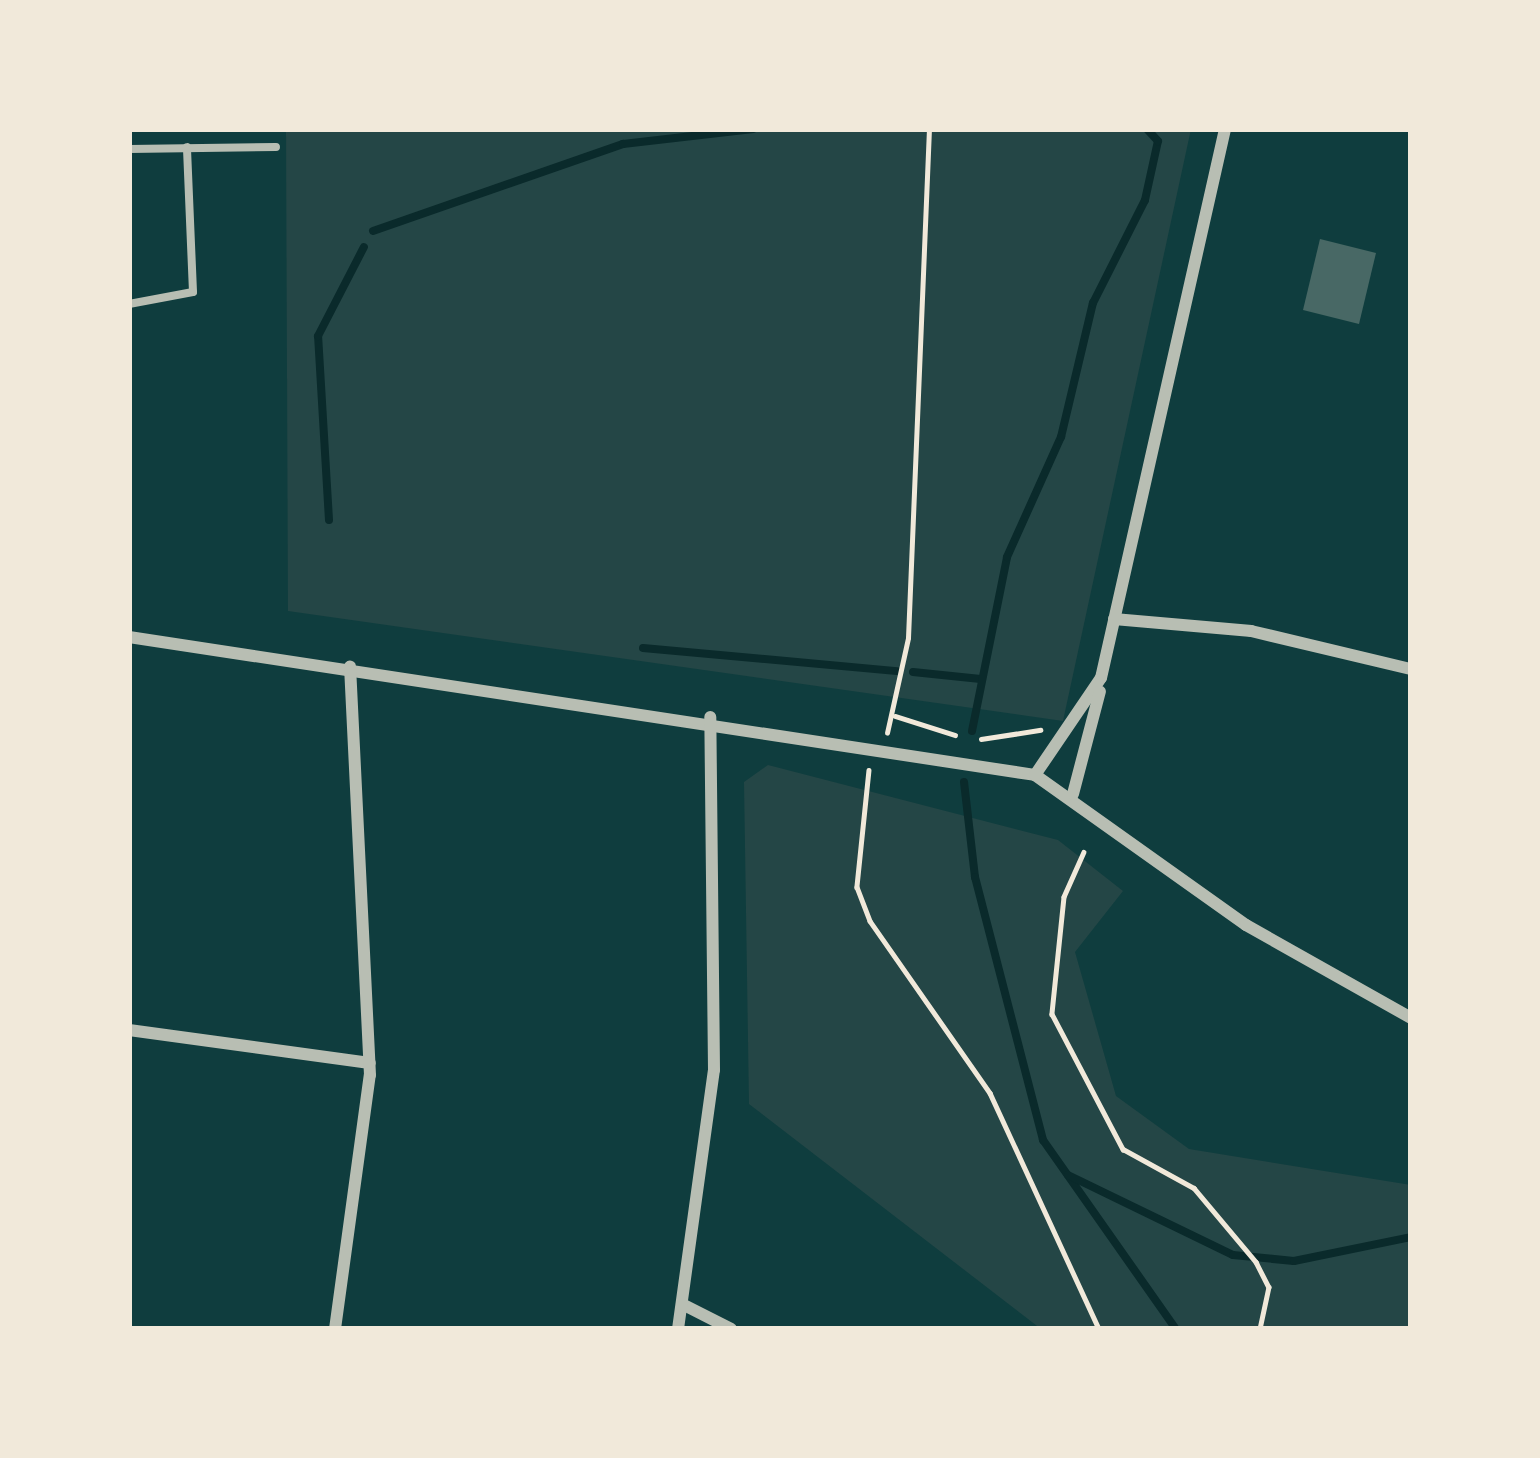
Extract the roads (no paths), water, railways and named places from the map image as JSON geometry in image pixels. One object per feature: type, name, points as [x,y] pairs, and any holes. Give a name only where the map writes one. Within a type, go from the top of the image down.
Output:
[{"type":"street","points":[[1073,794],[1096,733],[1101,678],[1225,129]]},
{"type":"street","points":[[1114,619],[1251,631],[1411,669]]},
{"type":"street","points":[[129,637],[710,718],[1035,775],[1073,794],[1246,925],[1411,1018]]},
{"type":"street","points":[[335,1329],[370,1063],[350,666]]},
{"type":"street","points":[[1035,775],[1071,734],[1101,678]]},
{"type":"street","points":[[678,1329],[713,1070],[710,718]]},
{"type":"street","points":[[129,1030],[370,1063]]},
{"type":"street","points":[[682,1304],[731,1329]]},
{"type":"lane","points":[[129,304],[193,292],[187,147]]},
{"type":"lane","points":[[129,149],[276,147]]},
{"type":"waterway","points":[[373,231],[623,144],[753,129]]},
{"type":"waterway","points":[[972,731],[1007,557],[1061,437],[1093,303],[1145,200],[1158,141],[1147,129]]},
{"type":"waterway","points":[[329,520],[318,336],[364,247]]},
{"type":"waterway","points":[[643,648],[897,671]]},
{"type":"waterway","points":[[913,672],[981,679]]},
{"type":"waterway","points":[[964,782],[975,877],[1043,1140],[1176,1329]]},
{"type":"waterway","points":[[1068,1175],[1233,1255],[1294,1261],[1411,1237]]}]
